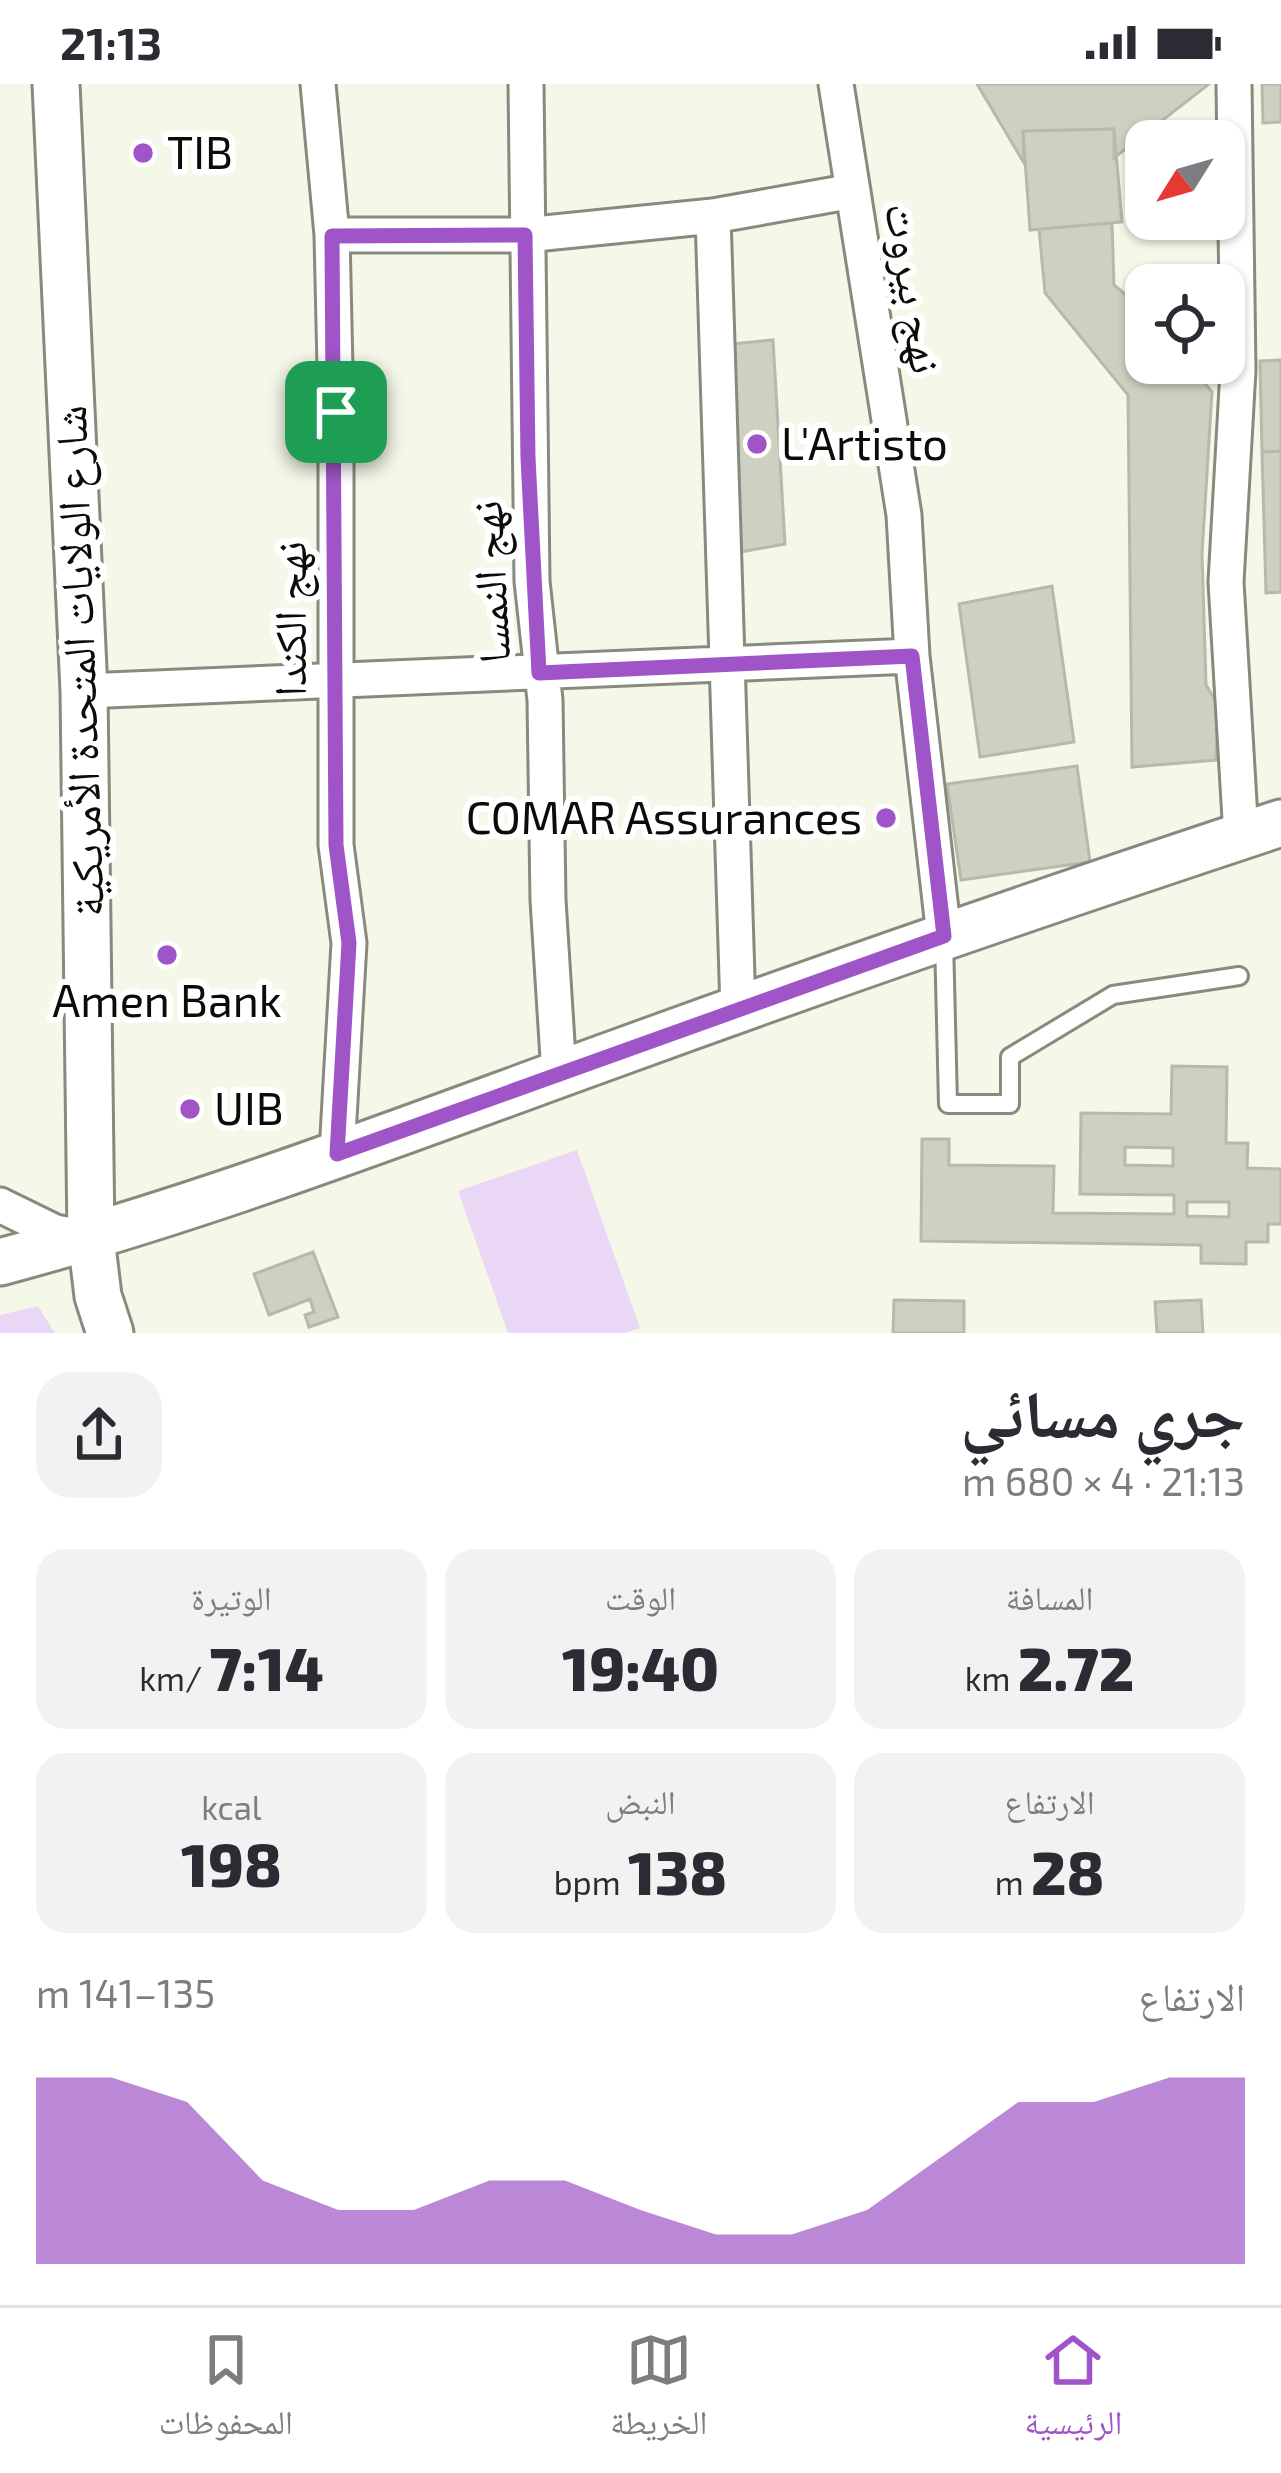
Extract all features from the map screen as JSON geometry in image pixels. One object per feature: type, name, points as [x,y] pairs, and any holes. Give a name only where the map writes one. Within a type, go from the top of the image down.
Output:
[{"type":"main road","name":"شارع الولايات المتحدة الأمريكية","points":[[56,84],[84,692],[92,1238],[99,1320]]},
{"type":"main road","points":[[0,1262],[92,1238],[337,1154],[944,936],[1261,829]]},
{"type":"street","name":"نهج الكندا","points":[[319,84],[332,236],[336,845],[349,943],[337,1154]]},
{"type":"street","name":"نهج النمسا","points":[[526,84],[531,561],[559,1074]]},
{"type":"street","name":"نهج بيروت","points":[[836,84],[904,515],[912,656],[944,936]]},
{"type":"street","points":[[1234,84],[1238,370],[1226,582],[1261,829]]},
{"type":"street","points":[[332,236],[525,235],[712,216],[854,191]]},
{"type":"street","points":[[712,216],[726,662],[735,790],[738,1009]]},
{"type":"street","points":[[84,692],[912,656]]},
{"type":"street","points":[[0,1205],[55,1232],[92,1238]]},
{"type":"lane","points":[[944,936],[948,1104],[1010,1104],[1010,1057],[1113,995],[1240,976]]},
{"type":"shaded area","points":[[577,1150],[640,1328],[625,1333],[508,1333],[458,1191]]},
{"type":"shaded area","points":[[38,1306],[55,1333],[0,1333],[0,1315]]},
{"type":"building","points":[[977,84],[1209,84],[1163,120],[1125,120],[1125,149],[1114,158],[1114,129],[1023,131],[1024,163]]},
{"type":"building","points":[[1262,84],[1281,84],[1281,122],[1263,123]]},
{"type":"building","points":[[1114,129],[1122,222],[1030,230],[1023,131]]},
{"type":"building","points":[[1112,223],[1114,285],[1125,294],[1125,384],[1206,384],[1212,392],[1202,554],[1206,685],[1218,705],[1216,760],[1132,767],[1128,395],[1045,293],[1039,229]]},
{"type":"building","name":"L'Artisto","points":[[773,340],[785,544],[741,552],[731,344]]},
{"type":"building","points":[[1281,360],[1281,451],[1262,452],[1260,361]]},
{"type":"building","points":[[1281,451],[1281,592],[1266,593],[1262,452]]},
{"type":"building","points":[[1052,586],[1074,742],[980,757],[959,604]]},
{"type":"building","points":[[1077,766],[1090,862],[961,880],[947,784]]},
{"type":"building","points":[[1172,1066],[1227,1067],[1226,1143],[1248,1143],[1247,1168],[1281,1169],[1281,1224],[1268,1224],[1268,1242],[1246,1242],[1246,1264],[1201,1263],[1201,1245],[921,1241],[922,1139],[949,1139],[949,1165],[1054,1166],[1053,1213],[1174,1214],[1174,1195],[1080,1194],[1081,1113],[1171,1114]],"holes":[[[1125,1147],[1173,1148],[1173,1166],[1125,1165]],[[1187,1202],[1229,1202],[1229,1217],[1187,1216]]]},
{"type":"building","points":[[313,1252],[338,1317],[309,1327],[305,1315],[314,1312],[310,1299],[269,1315],[254,1274]]},
{"type":"building","points":[[894,1300],[964,1301],[964,1333],[893,1333]]},
{"type":"building","points":[[1201,1300],[1203,1333],[1157,1333],[1155,1302]]},
{"type":"place","name":"TIB","points":[[143,153]]},
{"type":"place","name":"L'Artisto","points":[[757,444]]},
{"type":"place","name":"COMAR Assurances","points":[[886,818]]},
{"type":"place","name":"Amen Bank","points":[[167,955]]},
{"type":"place","name":"UIB","points":[[190,1109]]},
{"type":"route","points":[[525,235],[528,458],[539,673],[912,656],[944,936],[337,1154],[349,943],[336,845],[336,412],[332,236],[525,235]]}]
